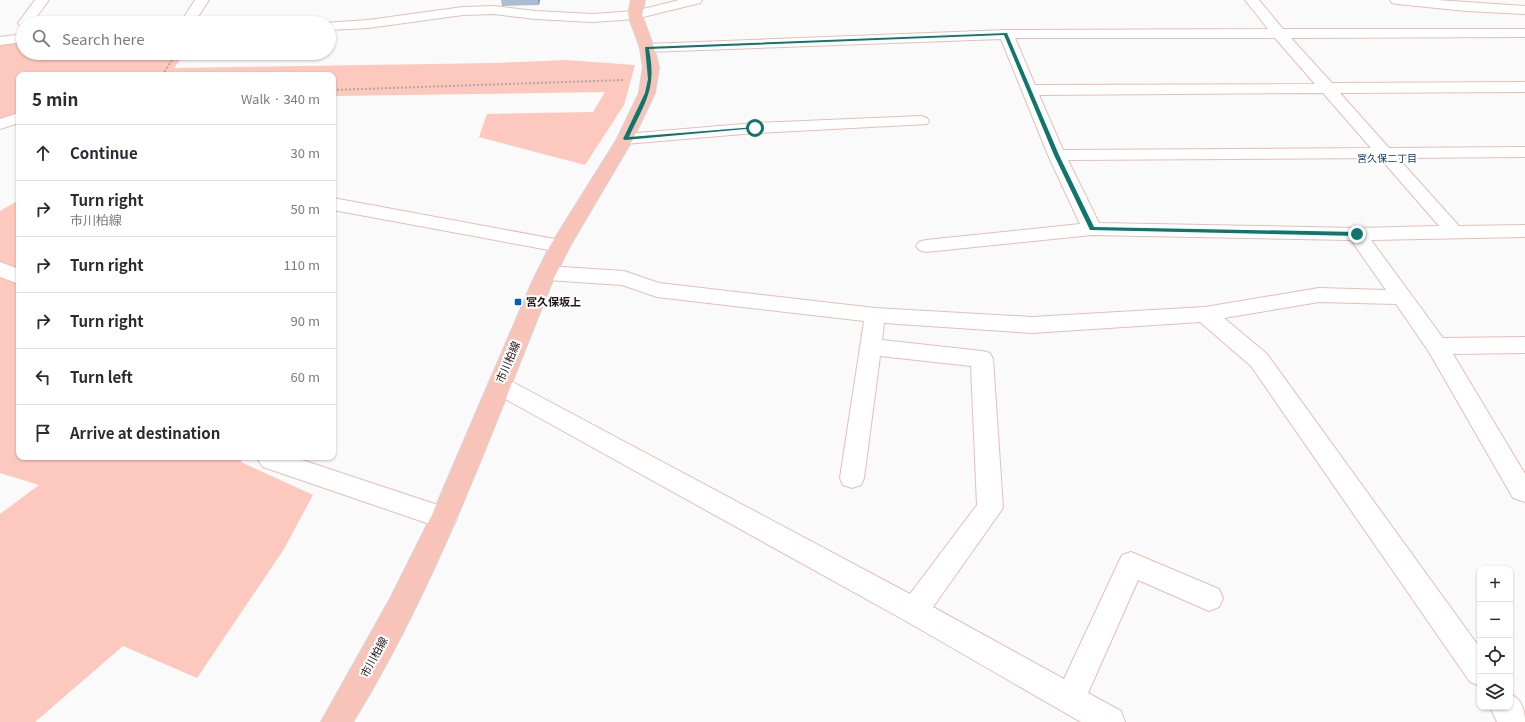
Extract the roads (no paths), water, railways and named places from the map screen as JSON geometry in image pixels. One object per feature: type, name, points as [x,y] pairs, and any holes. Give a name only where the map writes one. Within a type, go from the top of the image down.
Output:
[{"type":"main road","name":"市川柏線","points":[[336,722],[358,687],[401,606],[444,518],[498,385],[560,246],[625,139],[647,93],[651,67],[637,8]]},
{"type":"street","points":[[30,16],[42,0]]},
{"type":"street","points":[[192,16],[202,0]]},
{"type":"street","points":[[336,25],[398,13],[465,5],[535,15],[592,18],[637,8],[695,0]]},
{"type":"street","points":[[1252,0],[1279,33],[1454,232]]},
{"type":"street","points":[[1397,0],[1466,7],[1525,10]]},
{"type":"street","points":[[647,48],[1006,34],[1519,33],[1525,43]]},
{"type":"street","points":[[1006,34],[1057,155],[1092,229]]},
{"type":"street","points":[[1030,90],[1525,87]]},
{"type":"street","points":[[0,124],[16,119]]},
{"type":"street","points":[[625,139],[755,128],[921,121]]},
{"type":"street","points":[[1057,155],[1525,152]]},
{"type":"street","points":[[336,205],[560,246]]},
{"type":"street","points":[[926,246],[1092,229],[1357,234],[1525,232]]},
{"type":"street","points":[[1357,234],[1437,346],[1522,491],[1525,491]]},
{"type":"street","points":[[0,270],[16,276]]},
{"type":"street","points":[[547,273],[624,278],[657,290],[875,315],[1032,325],[1205,314],[1319,295],[1402,297]]},
{"type":"street","points":[[1205,314],[1259,360],[1477,668]]},
{"type":"street","points":[[852,478],[875,315]]},
{"type":"street","points":[[1437,346],[1525,345]]},
{"type":"street","points":[[870,347],[982,359],[990,508],[914,611]]},
{"type":"street","points":[[498,385],[914,611],[1110,722]]},
{"type":"street","points":[[272,460],[348,487],[444,518]]},
{"type":"street","points":[[1070,699],[1131,564],[1209,598]]},
{"type":"street","points":[[1513,706],[1525,706]]},
{"type":"street","points":[[1507,710],[1515,722]]},
{"type":"place","name":"宮久保坂上","points":[[518,302]]},
{"type":"district","name":"宮久保二丁目","points":[[1387,158]]}]
